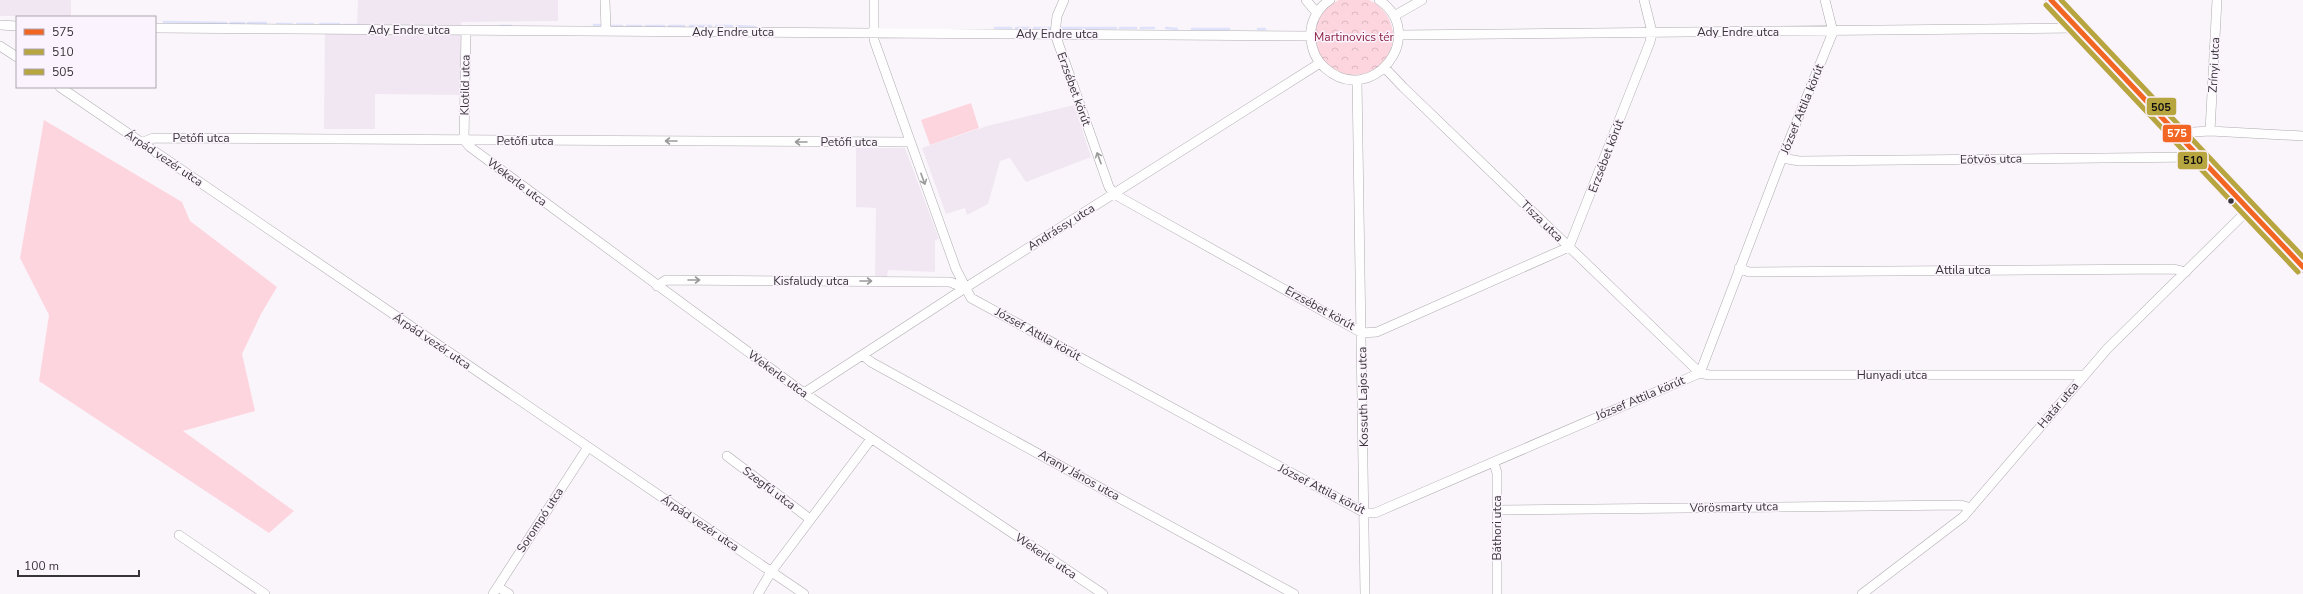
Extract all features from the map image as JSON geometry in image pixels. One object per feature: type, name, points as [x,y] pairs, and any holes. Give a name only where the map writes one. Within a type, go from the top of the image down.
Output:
[{"type":"main road","points":[[2051,0],[2303,267]]},
{"type":"street","points":[[605,0],[606,31]]},
{"type":"street","name":"József Attila körút","points":[[874,0],[873,33],[910,142],[956,269],[971,298],[1365,513],[1375,513],[1700,373],[1739,268],[1833,32]]},
{"type":"street","name":"Erzsébet körút","points":[[1064,0],[1057,16],[1055,34],[1109,187],[1114,194],[1362,333],[1377,332],[1569,247],[1577,230],[1652,32]]},
{"type":"street","points":[[1306,0],[1317,13]]},
{"type":"street","points":[[1330,0],[1317,13],[1312,24],[1310,36],[1315,55],[1320,64],[1330,73],[1343,78],[1357,80],[1376,74],[1385,68],[1393,58],[1397,47],[1399,35],[1394,16],[1385,4],[1379,0]]},
{"type":"street","points":[[1394,16],[1422,0]]},
{"type":"street","points":[[1644,0],[1652,32]]},
{"type":"street","points":[[1825,0],[1833,32]]},
{"type":"street","name":"Zrínyi utca","points":[[2210,131],[2217,0]]},
{"type":"street","points":[[0,25],[16,26]]},
{"type":"street","name":"Ady Endre utca","points":[[156,28],[1310,36]]},
{"type":"street","name":"Ady Endre utca","points":[[1399,35],[1652,32],[1833,32],[2078,28]]},
{"type":"street","name":"Klotild utca","points":[[464,140],[466,30]]},
{"type":"street","points":[[0,46],[16,56]]},
{"type":"street","name":"Andrássy utca","points":[[804,393],[864,356],[965,288],[1320,64]]},
{"type":"street","name":"Tisza utca","points":[[1385,68],[1700,373]]},
{"type":"street","name":"Kossuth Lajos utca","points":[[1357,80],[1365,513],[1365,594]]},
{"type":"street","name":"Árpád vezér utca","points":[[61,88],[804,594]]},
{"type":"street","points":[[2177,133],[2210,131],[2303,136]]},
{"type":"street","name":"Petőfi utca","points":[[141,142],[153,138],[910,142]]},
{"type":"street","name":"Wekerle utca","points":[[464,140],[470,147],[804,393],[1103,594]]},
{"type":"street","name":"Eötvös utca","points":[[1782,158],[1807,161],[2200,157]]},
{"type":"street","name":"Határ utca","points":[[1862,594],[1963,518],[2083,375],[2249,209]]},
{"type":"street","name":"Attila utca","points":[[1739,268],[1749,272],[2174,269],[2186,272]]},
{"type":"street","name":"Kisfaludy utca","points":[[657,286],[666,280],[886,281],[950,282],[965,288]]},
{"type":"street","name":"Arany János utca","points":[[864,356],[878,366],[1294,594]]},
{"type":"street","name":"Hunyadi utca","points":[[1700,373],[1709,375],[2083,375]]},
{"type":"street","points":[[758,594],[810,519],[871,438]]},
{"type":"street","name":"Sorompó utca","points":[[495,590],[588,447]]},
{"type":"street","name":"Szegfű utca","points":[[727,456],[810,519]]},
{"type":"street","name":"Báthori utca","points":[[1494,463],[1497,473],[1497,594]]},
{"type":"street","name":"Vörösmarty utca","points":[[1497,510],[1961,505],[1971,508]]},
{"type":"street","points":[[179,535],[265,594]]},
{"type":"street","points":[[495,590],[509,594]]},
{"type":"shaded area","points":[[0,0],[71,0],[71,16],[0,16]]},
{"type":"shaded area","points":[[358,0],[558,0],[558,21],[461,22],[462,95],[375,94],[375,129],[324,129],[325,26],[357,26]]},
{"type":"shaded area","points":[[1074,105],[1091,157],[1026,182],[1010,158],[1000,161],[988,204],[967,215],[965,208],[946,214],[922,148],[987,126]]},
{"type":"shaded area","points":[[856,148],[905,148],[939,239],[935,240],[935,272],[888,270],[887,277],[875,276],[876,208],[856,207]]},
{"type":"green space","name":"Martinovics tér","points":[[1342,-1],[1366,-1],[1376,4],[1382,8],[1386,14],[1392,28],[1392,44],[1386,58],[1382,64],[1376,68],[1362,74],[1346,74],[1332,68],[1326,64],[1322,58],[1316,44],[1316,28],[1322,14],[1326,8]]},
{"type":"green space","points":[[971,103],[979,128],[930,145],[921,120]]},
{"type":"green space","points":[[44,120],[182,202],[190,221],[277,287],[261,314],[242,354],[255,411],[183,431],[294,511],[269,533],[39,381],[49,315],[20,258]]},
{"type":"waterway","points":[[164,22],[226,23]]},
{"type":"waterway","points":[[231,23],[244,23]]},
{"type":"waterway","points":[[248,23],[266,23]]},
{"type":"waterway","points":[[277,24],[292,24]]},
{"type":"waterway","points":[[297,24],[313,24]]},
{"type":"waterway","points":[[320,24],[339,24]]},
{"type":"waterway","points":[[344,25],[359,25]]},
{"type":"waterway","points":[[594,25],[603,25]]},
{"type":"waterway","points":[[500,26],[511,26]]},
{"type":"waterway","points":[[610,26],[622,26]]},
{"type":"waterway","points":[[627,26],[641,26]]},
{"type":"waterway","points":[[646,26],[664,26]]},
{"type":"waterway","points":[[669,26],[684,26]]},
{"type":"waterway","points":[[690,26],[711,26]]},
{"type":"waterway","points":[[716,26],[732,26]]},
{"type":"waterway","points":[[737,26],[755,27]]},
{"type":"waterway","points":[[995,28],[1011,28]]},
{"type":"waterway","points":[[1016,28],[1030,28]]},
{"type":"waterway","points":[[1034,28],[1050,28]]},
{"type":"waterway","points":[[1059,28],[1116,28]]},
{"type":"waterway","points":[[1120,28],[1136,28]]},
{"type":"waterway","points":[[1141,28],[1154,28]]},
{"type":"waterway","points":[[1166,28],[1177,29]]},
{"type":"waterway","points":[[1192,29],[1229,29]]},
{"type":"waterway","points":[[1258,29],[1265,29]]},
{"type":"transit line","name":"575","points":[[2051,0],[2303,267]]},
{"type":"transit line","name":"505","points":[[2061,0],[2303,257]]},
{"type":"transit line","name":"510","points":[[2046,5],[2298,272]]}]
